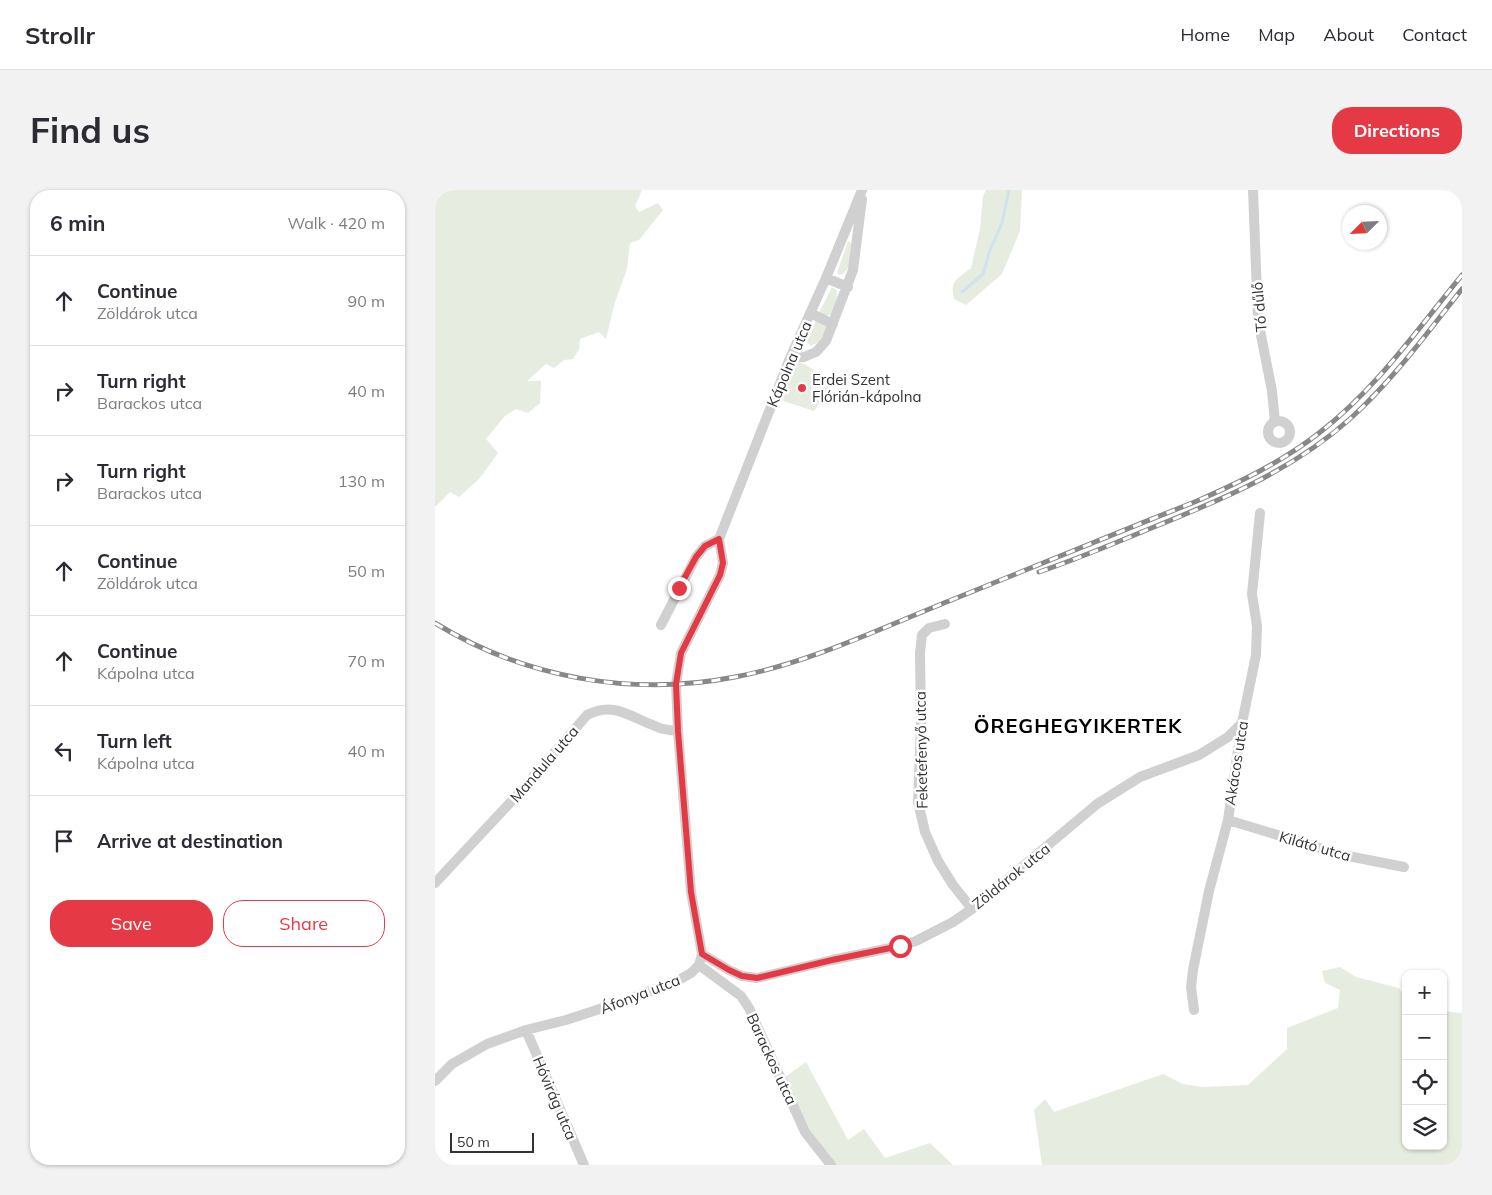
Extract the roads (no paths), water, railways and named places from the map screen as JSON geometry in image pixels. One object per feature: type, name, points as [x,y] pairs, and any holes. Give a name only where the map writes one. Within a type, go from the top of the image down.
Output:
[{"type":"street","name":"Kápolna utca","points":[[719,539],[790,358],[863,190]]},
{"type":"street","points":[[790,358],[804,357],[816,352],[825,341],[833,324],[853,270],[863,190]]},
{"type":"street","name":"Tó dűlő","points":[[1253,190],[1258,320],[1272,392],[1275,422]]},
{"type":"street","points":[[826,278],[847,287]]},
{"type":"street","points":[[810,313],[833,324]]},
{"type":"street","name":"Akácos utca","points":[[1194,1010],[1191,987],[1193,970],[1209,891],[1228,820],[1242,723],[1256,655],[1257,626],[1252,594],[1260,513]]},
{"type":"street","points":[[661,625],[696,557],[705,546],[719,539],[723,563],[720,575],[681,653],[676,684],[691,892],[702,954],[699,965]]},
{"type":"street","name":"Feketefenyő utca","points":[[945,624],[929,628],[922,635],[920,654],[921,725],[918,802],[925,832],[938,861],[953,885],[972,909]]},
{"type":"street","name":"Mandula utca","points":[[435,883],[521,791],[587,715],[608,709],[620,710],[655,727],[678,731]]},
{"type":"street","name":"Zöldárok utca","points":[[702,954],[742,976],[757,978],[909,944],[953,922],[972,909],[1097,804],[1140,778],[1199,755],[1228,737],[1242,723]]},
{"type":"street","name":"Kilátó utca","points":[[1228,820],[1343,855],[1404,868]]},
{"type":"street","name":"Áfonya utca","points":[[526,1030],[567,1020],[624,1001],[679,980],[691,973],[699,965]]},
{"type":"street","name":"Barackos utca","points":[[699,965],[741,996],[749,1008],[805,1132],[831,1165]]},
{"type":"street","points":[[435,1081],[452,1064],[472,1052],[487,1044],[526,1030]]},
{"type":"street","name":"Hóvirág utca","points":[[526,1030],[584,1165]]},
{"type":"waterway","points":[[962,292],[983,274],[990,250],[1002,223],[1009,190]]},
{"type":"railway","points":[[435,623],[469,642],[542,670],[618,683],[657,685],[696,683],[763,671],[817,654],[1197,501],[1245,479],[1275,462],[1305,443],[1340,416],[1395,358],[1462,275]]},
{"type":"railway","points":[[1039,572],[1203,507],[1255,483],[1305,454],[1351,418],[1381,388],[1462,289]]},
{"type":"place","name":"Erdei Szent Flórián-kápolna","points":[[802,388]]},
{"type":"district","name":"ÖREGHEGYIKERTEK","points":[[1078,725]]}]
